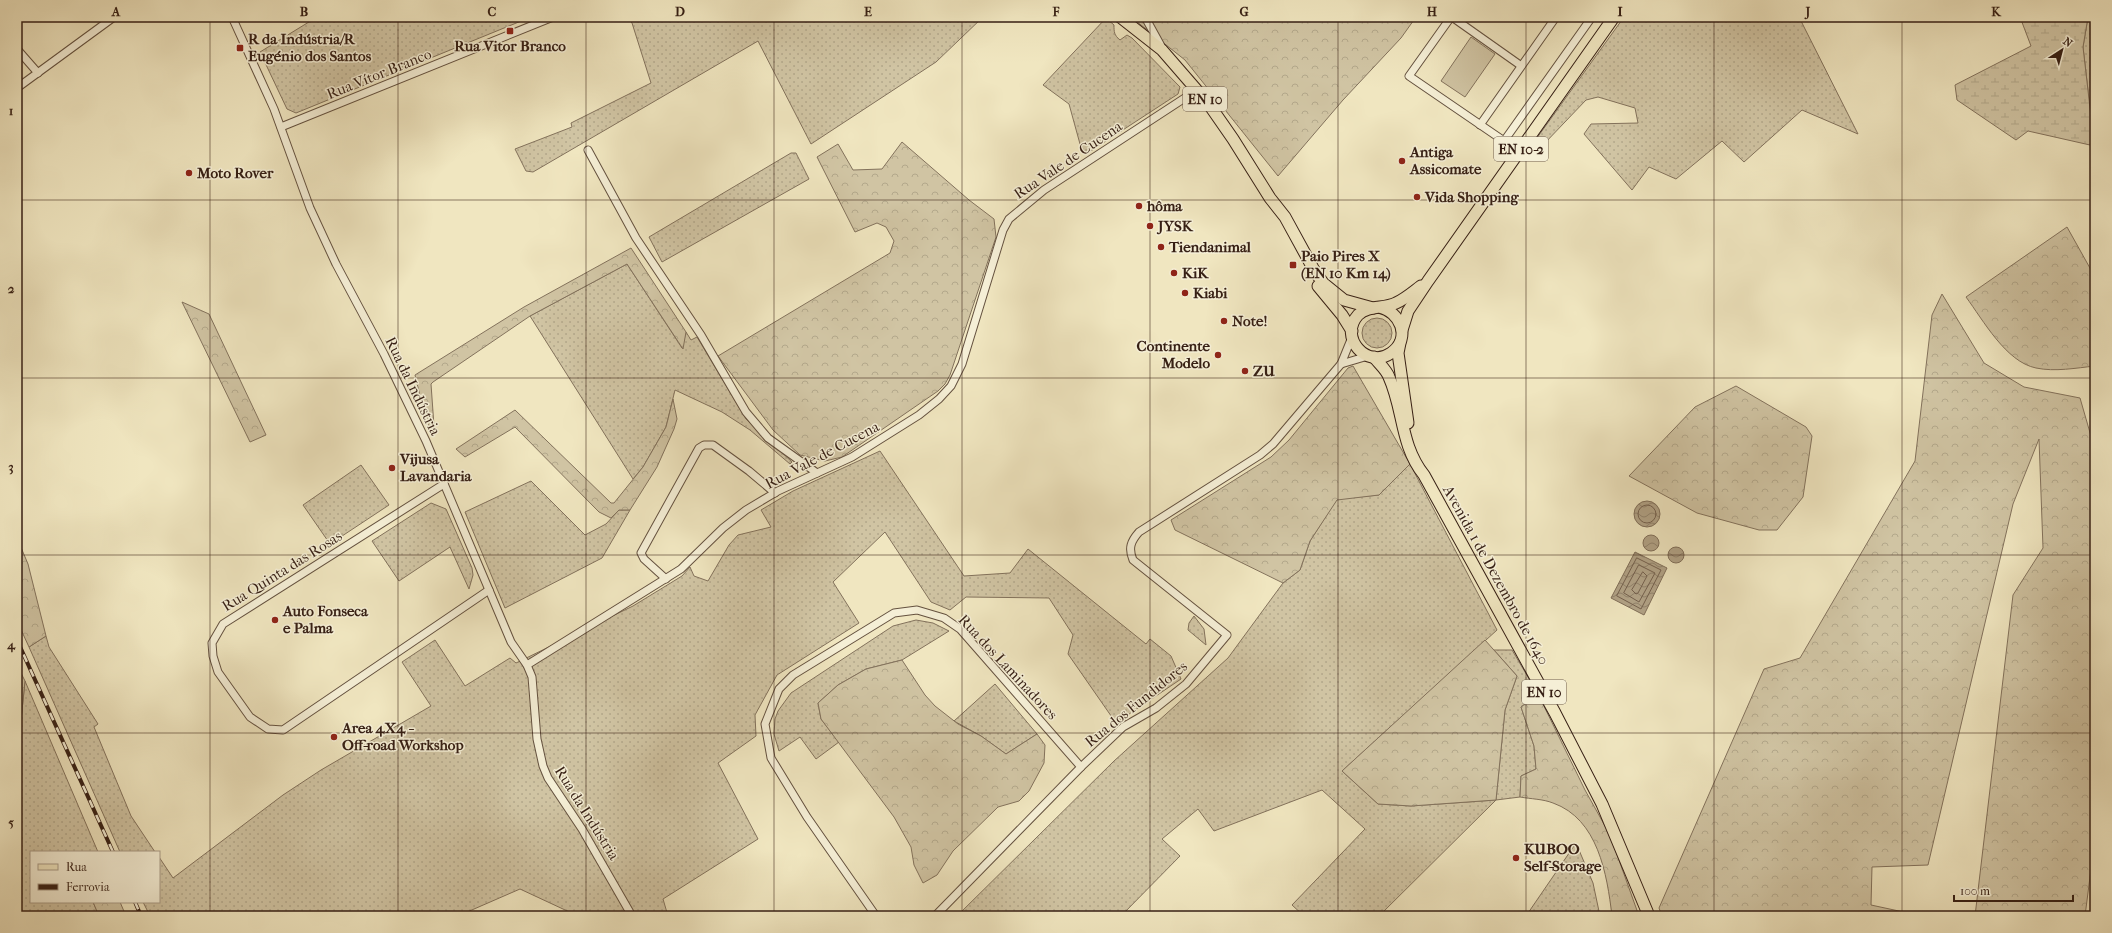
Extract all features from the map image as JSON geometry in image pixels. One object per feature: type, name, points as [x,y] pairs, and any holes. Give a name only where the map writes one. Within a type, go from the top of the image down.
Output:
[{"type":"main road","name":"EN 10","points":[[1120,17],[1165,53],[1197,90],[1233,139],[1270,198],[1278,220],[1308,272],[1342,315],[1352,334]]},
{"type":"main road","name":"EN 10-2","points":[[1424,475],[1409,433],[1398,353],[1402,330],[1408,311],[1614,17]]},
{"type":"main road","points":[[1270,198],[1285,217],[1314,270],[1323,283],[1344,300],[1376,307],[1394,314],[1402,330]]},
{"type":"main road","points":[[1400,341],[1390,354],[1371,357],[1358,349],[1352,334],[1358,316],[1376,307],[1395,304],[1428,281]]},
{"type":"main road","name":"Avenida 1 de Dezembro de 1640","points":[[1371,357],[1390,377],[1408,447],[1415,464],[1424,475],[1555,713],[1602,804],[1649,916]]},
{"type":"street","points":[[17,88],[114,17]]},
{"type":"street","name":"Rua da Indústria","points":[[232,17],[282,127],[310,208],[336,264],[384,354],[426,441],[511,642],[527,664],[533,686],[537,738],[543,766],[548,778],[582,829],[632,916]]},
{"type":"street","name":"Rua Vítor Branco","points":[[282,127],[553,17]]},
{"type":"street","points":[[1145,17],[1165,53]]},
{"type":"street","points":[[1520,65],[1451,17],[1409,76],[1504,141],[1592,17]]},
{"type":"street","points":[[1480,125],[1520,65],[1556,17]]},
{"type":"street","points":[[17,49],[38,73]]},
{"type":"street","name":"Rua Vale de Cucena","points":[[527,664],[681,569],[723,528],[746,510],[775,493],[852,457],[919,415],[939,399],[951,386],[962,364],[1003,230],[1009,219],[1044,190],[1197,90]]},
{"type":"street","points":[[588,150],[636,238],[701,335],[746,412],[768,438],[817,473]]},
{"type":"street","name":"Rua dos Fundidores","points":[[935,916],[1081,767],[1123,727],[1156,708],[1186,684],[1227,635],[1133,560],[1130,552],[1133,539],[1139,532],[1260,455],[1282,435],[1341,364],[1352,334]]},
{"type":"street","points":[[1341,364],[1371,357]]},
{"type":"street","points":[[666,579],[644,559],[641,553],[699,448],[704,445],[713,445],[749,471],[775,493]]},
{"type":"street","name":"Rua Quinta das Rosas","points":[[444,484],[223,624],[212,643],[213,656],[216,666],[250,717],[268,729],[283,730],[489,590]]},
{"type":"street","name":"Rua dos Laminadores","points":[[876,916],[807,817],[771,758],[765,724],[778,689],[793,675],[894,613],[917,610],[944,618],[960,629],[1081,767]]},
{"type":"green space","points":[[317,17],[531,17],[296,113],[287,109],[260,52]]},
{"type":"green space","points":[[627,17],[746,17],[748,21],[754,17],[983,17],[936,62],[811,144],[758,41],[533,172],[526,171],[515,149],[572,127],[571,123],[651,83],[632,23]]},
{"type":"green space","points":[[1131,17],[1416,17],[1401,38],[1343,100],[1278,176],[1185,60]]},
{"type":"green space","points":[[1624,17],[1799,17],[1858,134],[1802,110],[1744,162],[1722,141],[1676,179],[1649,167],[1632,190],[1584,134],[1591,124],[1638,123],[1635,108],[1598,97],[1586,100],[1543,145],[1534,142]]},
{"type":"green space","points":[[2020,17],[2088,17],[2083,47],[2093,134],[2090,145],[2028,131],[2016,140],[1957,100],[1955,85],[2031,46]]},
{"type":"green space","points":[[2088,17],[2095,17],[2095,148],[2090,145],[2093,134],[2083,47]]},
{"type":"green space","points":[[1106,18],[1114,25],[1115,33],[1120,40],[1127,35],[1132,38],[1180,87],[1178,94],[1086,154],[1080,144],[1069,104],[1043,85]]},
{"type":"green space","points":[[1471,37],[1495,54],[1465,97],[1441,81]]},
{"type":"green space","points":[[902,142],[969,200],[994,219],[996,237],[950,375],[945,384],[938,391],[842,457],[825,461],[800,455],[773,430],[718,356],[890,253],[894,241],[886,227],[877,223],[855,232],[817,157],[838,144],[853,170],[882,169]]},
{"type":"green space","points":[[791,153],[796,153],[809,179],[662,262],[649,237]]},
{"type":"green space","points":[[2067,227],[2095,277],[2095,366],[2058,370],[2036,368],[2015,358],[2005,349],[1996,339],[1966,297]]},
{"type":"green space","points":[[631,248],[686,332],[683,349],[627,264],[530,316],[433,382],[431,384],[434,426],[431,429],[426,421],[415,375],[524,307]]},
{"type":"green space","points":[[627,264],[682,348],[686,332],[691,340],[697,337],[746,419],[792,462],[790,464],[750,430],[722,412],[675,390],[666,427],[643,467],[633,479],[530,316]]},
{"type":"green space","points":[[1942,294],[1984,363],[2024,387],[2080,398],[2095,450],[2095,838],[2085,916],[1975,916],[2013,595],[2043,548],[2039,439],[2013,504],[1928,865],[1872,867],[1871,905],[1922,916],[1662,916],[1659,908],[1764,669],[1800,658],[1915,461],[1932,315]]},
{"type":"green space","points":[[182,302],[209,314],[266,435],[250,442]]},
{"type":"green space","points":[[1377,318],[1387,323],[1392,333],[1387,343],[1377,348],[1367,343],[1362,333],[1367,323]]},
{"type":"green space","points":[[1353,366],[1410,464],[1379,495],[1337,500],[1310,541],[1300,570],[1283,583],[1175,530],[1171,520],[1271,457],[1289,440],[1348,368]]},
{"type":"green space","points":[[1736,386],[1806,427],[1812,436],[1803,497],[1777,530],[1759,530],[1697,513],[1629,476],[1695,407]]},
{"type":"green space","points":[[673,399],[677,419],[657,467],[630,510],[619,510],[611,518],[599,512],[515,427],[465,457],[456,449],[515,410],[611,503],[614,503],[643,467],[666,427]]},
{"type":"green space","points":[[880,451],[964,576],[1010,573],[1028,549],[1146,644],[1150,639],[1171,656],[1181,679],[1116,723],[1068,654],[1073,635],[1049,598],[966,597],[950,610],[931,602],[885,532],[833,582],[859,623],[777,675],[755,715],[756,736],[718,763],[758,839],[663,899],[668,916],[635,916],[633,910],[621,916],[578,916],[520,889],[458,916],[150,916],[144,903],[160,903],[160,858],[173,878],[283,795],[321,770],[431,706],[402,662],[435,640],[465,686],[510,658],[516,663],[633,606],[682,576],[690,567],[694,576],[708,581],[729,545],[738,535],[771,527],[761,510],[793,491]]},
{"type":"green space","points":[[1410,464],[1497,630],[1342,771],[1378,804],[1411,806],[1496,800],[1379,916],[1304,916],[1292,905],[1365,829],[1322,790],[1214,831],[1198,809],[1162,839],[1180,856],[1121,916],[957,916],[1114,761],[1228,658],[1283,583],[1300,570],[1310,541],[1337,499],[1379,495]]},
{"type":"green space","points":[[361,465],[389,505],[330,544],[303,505]]},
{"type":"green space","points":[[531,481],[585,535],[606,524],[619,510],[630,510],[602,558],[505,608],[465,512]]},
{"type":"green space","points":[[431,503],[446,509],[472,568],[473,575],[469,589],[450,547],[399,581],[372,541]]},
{"type":"green space","points":[[17,538],[28,564],[46,636],[29,647],[17,621]]},
{"type":"green space","points":[[1194,616],[1204,629],[1206,645],[1188,630],[1189,623]]},
{"type":"green space","points":[[916,620],[933,623],[949,631],[902,660],[866,669],[838,685],[818,703],[821,719],[839,742],[816,759],[800,737],[779,751],[774,734],[775,719],[778,711],[791,693],[893,626]]},
{"type":"green space","points":[[46,636],[49,647],[98,724],[94,727],[131,816],[154,851],[120,851],[29,647]]},
{"type":"green space","points":[[1485,640],[1517,676],[1505,710],[1496,800],[1411,806],[1378,804],[1342,771]]},
{"type":"green space","points":[[1494,650],[1512,650],[1538,694],[1521,707],[1534,746],[1536,769],[1521,776],[1520,797],[1496,800],[1505,710],[1517,676]]},
{"type":"green space","points":[[902,660],[925,695],[935,706],[958,724],[981,736],[1006,754],[1037,734],[1045,745],[1044,763],[1029,791],[1019,801],[998,807],[953,851],[937,875],[923,883],[914,865],[911,847],[894,817],[821,719],[818,703],[838,685],[866,669]]},
{"type":"green space","points":[[17,665],[25,681],[20,730],[17,732]]},
{"type":"green space","points":[[25,681],[98,851],[30,851],[30,903],[93,903],[99,916],[17,916],[17,732],[20,730]]},
{"type":"green space","points":[[995,684],[1037,734],[1006,754],[981,736],[954,721]]},
{"type":"green space","points":[[1538,694],[1585,790],[1610,835],[1639,916],[1612,916],[1607,883],[1598,850],[1590,835],[1580,822],[1568,811],[1553,803],[1520,797],[1521,776],[1536,769],[1534,746],[1521,707]]},
{"type":"green space","points":[[1576,843],[1593,883],[1600,916],[1526,916]]},
{"type":"green space","points":[[93,903],[120,903],[126,916],[99,916]]},
{"type":"water","points":[[1647,501],[1656,505],[1660,514],[1656,523],[1647,527],[1638,523],[1634,514],[1638,505]]},
{"type":"water","points":[[1651,535],[1657,537],[1659,543],[1657,549],[1651,551],[1645,549],[1643,543],[1645,537]]},
{"type":"water","points":[[1676,547],[1683,552],[1684,555],[1679,562],[1676,563],[1669,558],[1668,555],[1673,548]]},
{"type":"water","points":[[1635,552],[1667,568],[1644,615],[1611,598]]},
{"type":"railway","points":[[17,640],[113,851]]},
{"type":"railway","points":[[135,903],[141,916]]},
{"type":"place","name":"Rua Vitor Branco","points":[[510,31]]},
{"type":"place","name":"R da Indústria/R Eugénio dos Santos","points":[[240,48]]},
{"type":"place","name":"Antiga Assicomate","points":[[1402,161]]},
{"type":"place","name":"Moto Rover","points":[[189,173]]},
{"type":"place","name":"Vida Shopping","points":[[1417,197]]},
{"type":"place","name":"hôma","points":[[1139,206]]},
{"type":"place","name":"JYSK","points":[[1150,226]]},
{"type":"place","name":"Tiendanimal","points":[[1161,247]]},
{"type":"place","name":"Paio Pires X (EN 10 Km 14)","points":[[1293,265]]},
{"type":"place","name":"KiK","points":[[1174,273]]},
{"type":"place","name":"Kiabi","points":[[1185,293]]},
{"type":"place","name":"Note!","points":[[1224,321]]},
{"type":"place","name":"Continente Modelo","points":[[1218,355]]},
{"type":"place","name":"ZU","points":[[1245,371]]},
{"type":"place","name":"Vijusa Lavandaria","points":[[392,468]]},
{"type":"place","name":"Auto Fonseca e Palma","points":[[275,620]]},
{"type":"place","name":"Area 4X4 - Off-road Workshop","points":[[334,737]]},
{"type":"place","name":"KUBOO Self-Storage","points":[[1516,858]]}]
